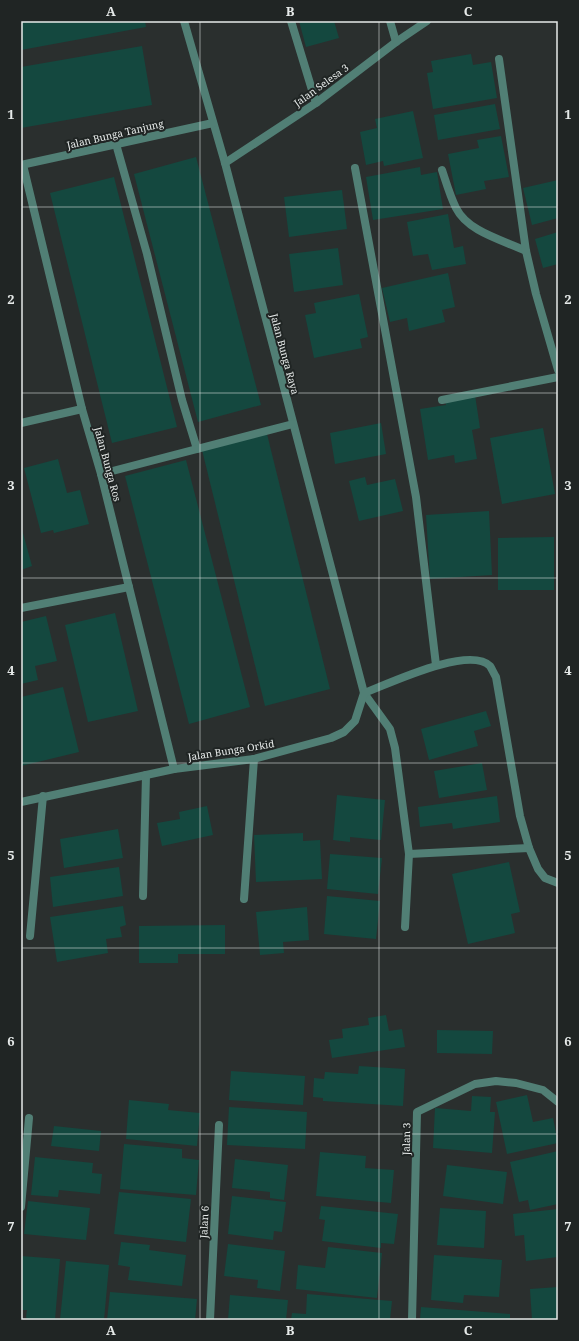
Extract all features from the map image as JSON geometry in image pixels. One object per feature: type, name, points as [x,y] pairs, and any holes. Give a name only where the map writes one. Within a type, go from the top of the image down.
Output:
[{"type":"street","name":"Jalan Bunga Raya","points":[[184,21],[224,163],[364,693]]},
{"type":"street","points":[[292,21],[316,103]]},
{"type":"street","points":[[390,21],[396,42]]},
{"type":"street","name":"Jalan Selesa 3","points":[[224,163],[316,103],[396,42],[427,21]]},
{"type":"street","points":[[499,60],[526,250],[536,294],[558,370]]},
{"type":"street","name":"Jalan Bunga Tanjung","points":[[22,165],[213,122]]},
{"type":"street","points":[[116,144],[146,254],[182,400],[197,449]]},
{"type":"street","name":"Jalan Bunga Ros","points":[[22,165],[82,409],[101,474],[174,769]]},
{"type":"street","points":[[355,168],[416,497],[436,665]]},
{"type":"street","points":[[442,170],[456,209],[467,222],[479,230],[526,250]]},
{"type":"street","points":[[442,400],[558,377]]},
{"type":"street","points":[[21,423],[82,409]]},
{"type":"street","points":[[101,474],[293,424]]},
{"type":"street","points":[[21,608],[129,587]]},
{"type":"street","points":[[405,927],[409,854],[395,748],[390,729],[364,693],[436,665],[474,660],[489,666],[496,677],[520,816],[529,848],[538,869],[545,878],[558,883]]},
{"type":"street","name":"Jalan Bunga Orkid","points":[[21,802],[43,796],[174,769],[254,759],[293,750],[331,738],[344,732],[354,721],[364,693]]},
{"type":"street","points":[[244,899],[254,759]]},
{"type":"street","points":[[142,896],[146,775]]},
{"type":"street","points":[[30,936],[43,796]]},
{"type":"street","points":[[409,854],[529,848]]},
{"type":"street","name":"Jalan 3","points":[[412,1320],[417,1112],[475,1084],[496,1081],[516,1082],[543,1090],[558,1102]]},
{"type":"street","points":[[21,1207],[30,1118]]},
{"type":"street","name":"Jalan 6","points":[[210,1320],[219,1126]]},
{"type":"building","points":[[21,21],[145,21],[146,27],[21,50]]},
{"type":"building","points":[[299,21],[334,21],[339,38],[306,47]]},
{"type":"building","points":[[142,46],[152,105],[21,128],[21,67]]},
{"type":"building","points":[[471,54],[473,65],[491,62],[497,98],[433,109],[427,73],[433,72],[431,61]]},
{"type":"building","points":[[495,104],[500,129],[438,140],[434,115]]},
{"type":"building","points":[[413,111],[423,158],[384,166],[383,161],[366,165],[360,132],[377,128],[375,119]]},
{"type":"building","points":[[501,136],[509,177],[484,181],[486,189],[456,195],[448,154],[479,148],[477,140]]},
{"type":"building","points":[[196,157],[261,405],[198,422],[134,174]]},
{"type":"building","points":[[420,167],[421,175],[437,172],[443,209],[373,220],[366,177]]},
{"type":"building","points":[[114,177],[177,427],[112,443],[50,193]]},
{"type":"building","points":[[558,180],[558,218],[532,225],[523,188]]},
{"type":"building","points":[[342,190],[347,229],[289,237],[284,197]]},
{"type":"building","points":[[448,214],[454,248],[463,246],[466,264],[432,270],[428,254],[413,256],[407,222]]},
{"type":"building","points":[[558,232],[558,264],[543,268],[535,239]]},
{"type":"building","points":[[338,248],[343,285],[294,292],[289,254]]},
{"type":"building","points":[[448,273],[455,307],[442,310],[445,322],[409,331],[407,318],[390,322],[382,288]]},
{"type":"building","points":[[359,294],[368,337],[360,339],[362,348],[314,358],[305,315],[316,313],[314,303]]},
{"type":"building","points":[[475,395],[480,428],[472,430],[477,459],[455,463],[454,455],[428,460],[420,409],[446,405],[445,400]]},
{"type":"building","points":[[381,423],[386,454],[335,464],[330,433]]},
{"type":"building","points":[[543,428],[555,494],[502,504],[490,438]]},
{"type":"building","points":[[267,434],[330,689],[265,706],[202,450]]},
{"type":"building","points":[[58,459],[67,493],[80,490],[89,524],[54,533],[53,530],[41,533],[24,468]]},
{"type":"building","points":[[186,460],[250,707],[189,724],[125,476]]},
{"type":"building","points":[[365,477],[367,485],[395,479],[403,511],[359,521],[349,481]]},
{"type":"building","points":[[489,511],[492,575],[430,579],[426,515]]},
{"type":"building","points":[[21,526],[32,566],[21,570]]},
{"type":"building","points":[[554,537],[554,590],[498,590],[498,538]]},
{"type":"building","points":[[115,613],[138,711],[88,722],[65,625]]},
{"type":"building","points":[[46,616],[57,661],[35,666],[38,680],[21,684],[21,622]]},
{"type":"building","points":[[63,687],[79,752],[21,766],[21,697]]},
{"type":"building","points":[[486,711],[491,726],[474,731],[478,746],[429,760],[421,729]]},
{"type":"building","points":[[482,763],[487,790],[439,798],[434,771]]},
{"type":"building","points":[[337,795],[385,800],[381,840],[350,837],[350,842],[333,840]]},
{"type":"building","points":[[497,796],[500,822],[453,829],[452,823],[420,827],[418,807]]},
{"type":"building","points":[[207,806],[213,835],[162,846],[157,823],[180,819],[179,812]]},
{"type":"building","points":[[118,829],[123,858],[64,868],[60,839]]},
{"type":"building","points":[[303,833],[303,841],[320,840],[322,879],[256,882],[254,835]]},
{"type":"building","points":[[330,854],[382,858],[378,894],[327,889]]},
{"type":"building","points":[[509,862],[520,912],[511,914],[515,933],[468,944],[452,874]]},
{"type":"building","points":[[119,867],[123,896],[53,907],[50,877]]},
{"type":"building","points":[[327,896],[380,901],[376,939],[324,934]]},
{"type":"building","points":[[123,906],[126,925],[120,927],[122,937],[106,939],[108,953],[57,962],[50,917]]},
{"type":"building","points":[[307,907],[309,940],[283,942],[284,953],[260,955],[256,912]]},
{"type":"building","points":[[225,925],[225,954],[178,954],[178,963],[139,963],[139,926]]},
{"type":"building","points":[[386,1015],[389,1031],[402,1029],[405,1047],[332,1058],[329,1040],[343,1038],[342,1029],[369,1025],[368,1018]]},
{"type":"building","points":[[437,1030],[493,1031],[492,1054],[437,1053]]},
{"type":"building","points":[[359,1066],[405,1069],[403,1106],[323,1101],[323,1098],[313,1097],[314,1078],[324,1079],[325,1072],[358,1074]]},
{"type":"building","points":[[231,1071],[305,1076],[303,1105],[229,1100]]},
{"type":"building","points":[[527,1095],[533,1122],[553,1118],[558,1143],[507,1154],[496,1102]]},
{"type":"building","points":[[472,1096],[491,1097],[490,1112],[495,1112],[492,1153],[433,1148],[435,1108],[471,1111]]},
{"type":"building","points":[[129,1100],[169,1104],[168,1110],[200,1113],[197,1146],[126,1139]]},
{"type":"building","points":[[229,1107],[307,1112],[305,1149],[227,1145]]},
{"type":"building","points":[[54,1126],[101,1131],[99,1151],[51,1146]]},
{"type":"building","points":[[124,1144],[182,1149],[182,1158],[199,1160],[196,1195],[120,1189]]},
{"type":"building","points":[[558,1151],[558,1204],[530,1210],[528,1200],[519,1202],[510,1162]]},
{"type":"building","points":[[320,1152],[366,1156],[365,1168],[394,1170],[391,1203],[316,1196]]},
{"type":"building","points":[[35,1157],[93,1163],[92,1173],[102,1174],[100,1194],[59,1190],[58,1197],[31,1195]]},
{"type":"building","points":[[235,1159],[288,1165],[284,1200],[270,1198],[270,1192],[232,1188]]},
{"type":"building","points":[[447,1165],[507,1172],[503,1204],[443,1196]]},
{"type":"building","points":[[119,1192],[191,1199],[186,1242],[114,1234]]},
{"type":"building","points":[[232,1196],[286,1202],[282,1232],[274,1231],[273,1240],[228,1234]]},
{"type":"building","points":[[28,1201],[90,1208],[86,1240],[24,1234]]},
{"type":"building","points":[[321,1206],[398,1214],[394,1244],[381,1243],[381,1248],[322,1241],[325,1220],[319,1219]]},
{"type":"building","points":[[440,1208],[486,1211],[484,1248],[437,1245]]},
{"type":"building","points":[[558,1209],[558,1257],[526,1261],[524,1235],[515,1236],[513,1214]]},
{"type":"building","points":[[121,1242],[150,1245],[149,1250],[186,1255],[182,1286],[128,1280],[130,1267],[118,1265]]},
{"type":"building","points":[[228,1244],[285,1251],[280,1291],[257,1288],[258,1280],[224,1276]]},
{"type":"building","points":[[328,1247],[382,1253],[377,1298],[296,1289],[298,1265],[325,1268]]},
{"type":"building","points":[[434,1255],[502,1260],[499,1297],[464,1295],[463,1303],[431,1300]]},
{"type":"building","points":[[21,1256],[60,1259],[55,1320],[28,1320],[26,1317],[27,1310],[21,1310]]},
{"type":"building","points":[[66,1261],[109,1265],[104,1320],[60,1320]]},
{"type":"building","points":[[558,1287],[558,1320],[532,1320],[530,1289]]},
{"type":"building","points":[[110,1292],[197,1299],[195,1320],[107,1320]]},
{"type":"building","points":[[307,1294],[392,1301],[390,1320],[291,1320],[292,1313],[306,1314]]},
{"type":"building","points":[[230,1295],[288,1300],[286,1320],[228,1320]]},
{"type":"building","points":[[421,1307],[510,1314],[510,1320],[420,1320]]}]
